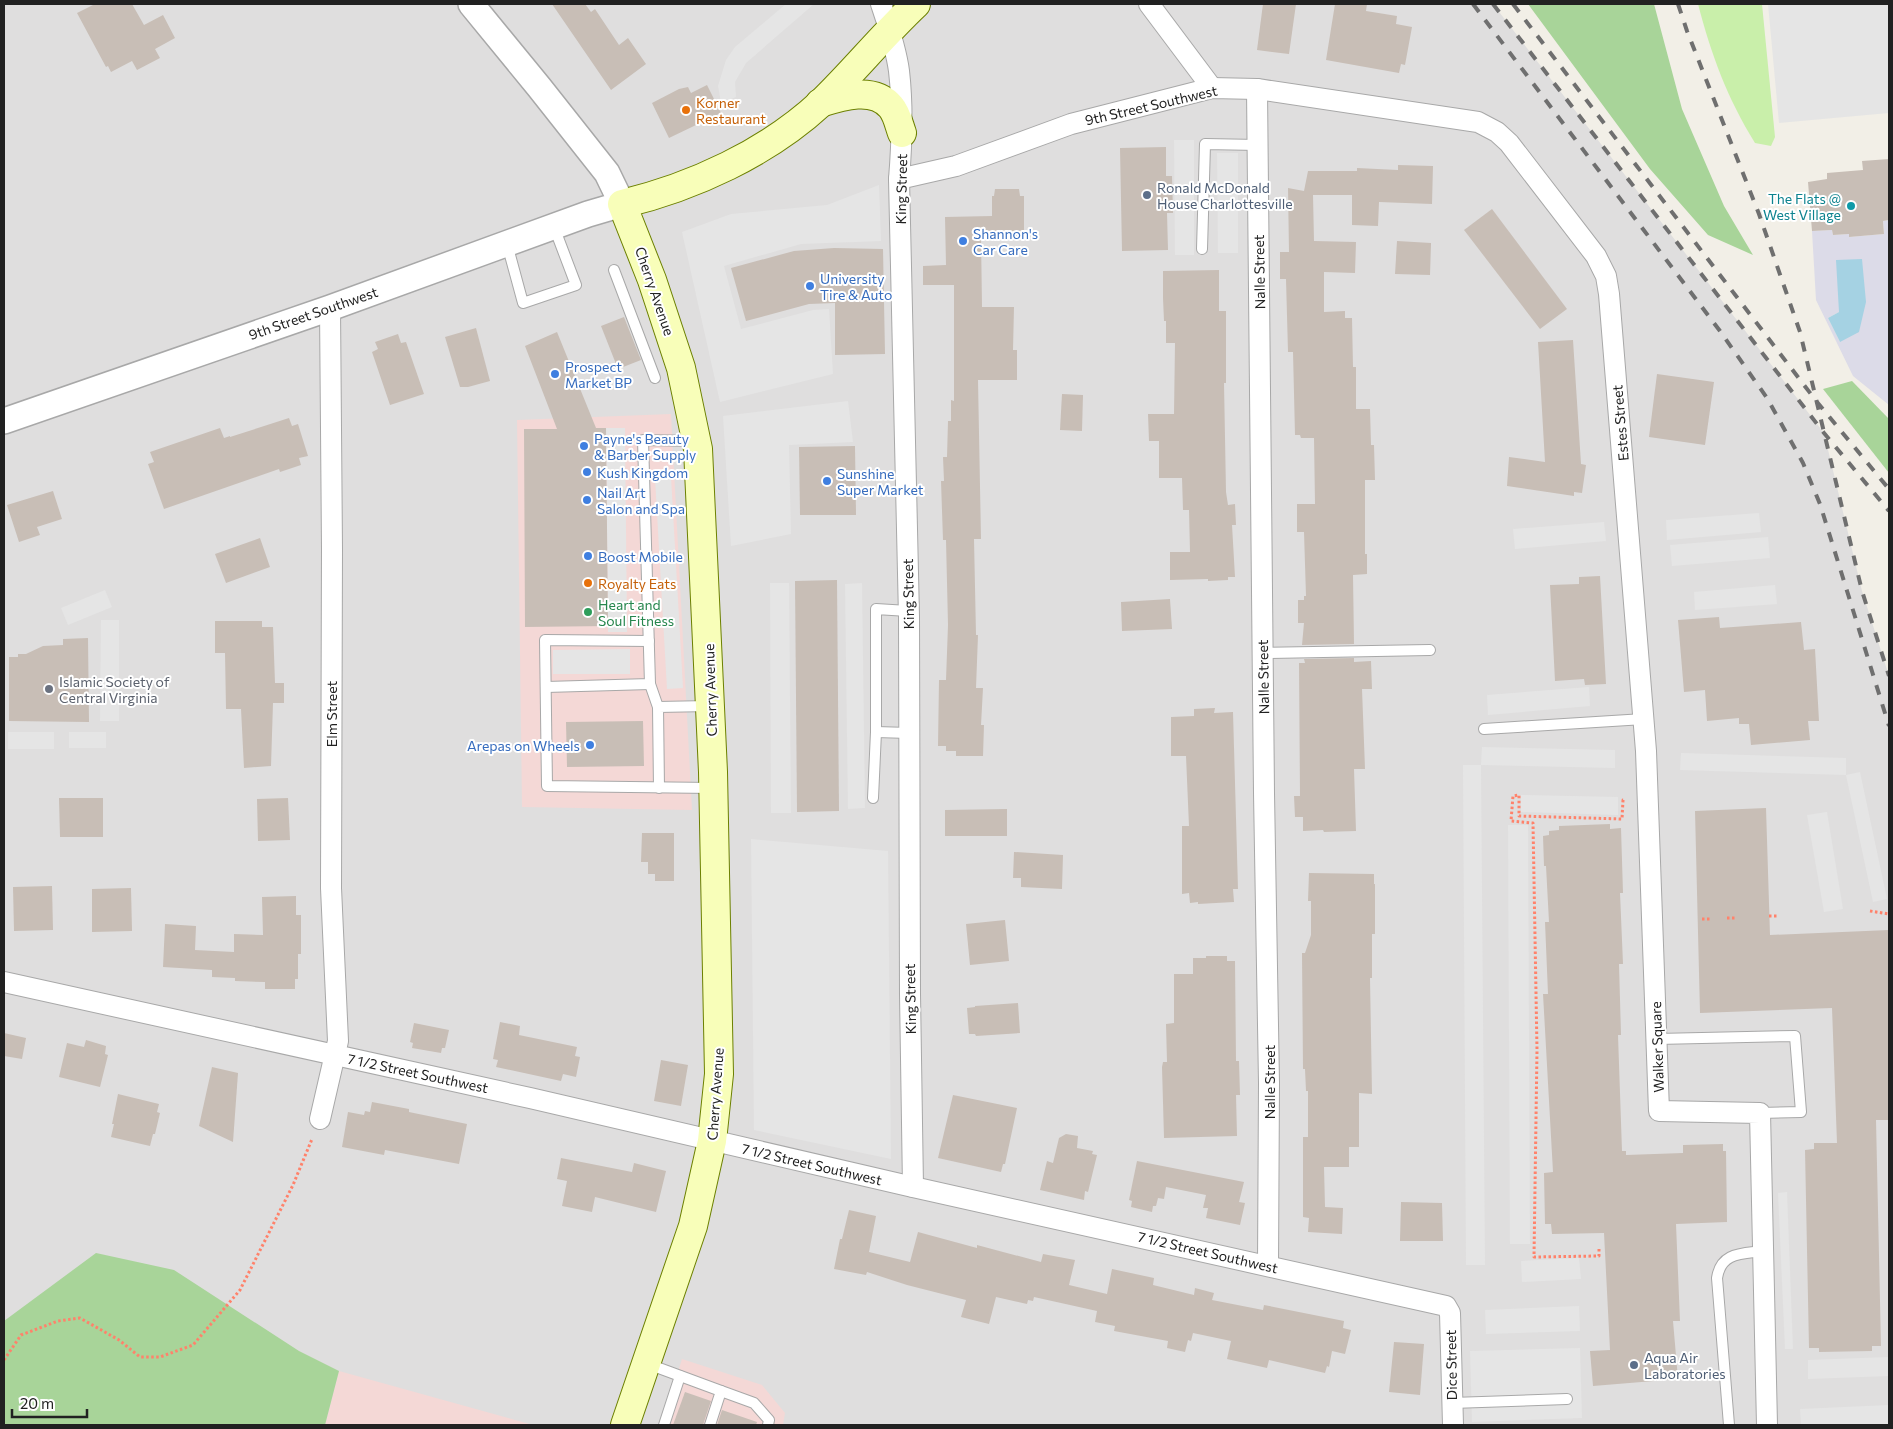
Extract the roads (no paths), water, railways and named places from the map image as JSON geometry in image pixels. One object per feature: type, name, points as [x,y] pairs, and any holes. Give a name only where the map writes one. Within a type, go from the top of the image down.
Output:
[{"type":"main road","points":[[622,204],[656,196],[722,170],[770,142],[820,103],[916,4]]},
{"type":"main road","points":[[820,103],[848,94],[873,96],[892,108],[902,133]]},
{"type":"main road","name":"Cherry Avenue","points":[[622,204],[652,280],[682,368],[697,441],[714,788],[719,1074],[712,1141],[693,1226],[625,1425]]},
{"type":"street","name":"Cherry Avenue","points":[[471,4],[607,173],[622,204]]},
{"type":"street","name":"King Street","points":[[881,4],[890,30],[899,71],[902,133],[899,179],[908,611],[913,1187]]},
{"type":"street","points":[[1149,4],[1212,88]]},
{"type":"street","name":"9th Street Southwest","points":[[899,179],[956,166],[1071,124],[1212,88],[1257,89],[1478,122],[1497,132]]},
{"type":"street","name":"Nalle Street","points":[[1257,89],[1269,1083],[1268,1266]]},
{"type":"street","name":"Estes Street","points":[[1497,132],[1509,143],[1596,256],[1606,276],[1646,751]]},
{"type":"street","name":"9th Street Southwest","points":[[4,421],[622,204]]},
{"type":"street","name":"Elm Street","points":[[320,1119],[338,1042],[331,888],[332,549],[330,308]]},
{"type":"street","name":"Walker Square","points":[[1646,751],[1659,1110],[1760,1113]]},
{"type":"street","name":"7 1/2 Street Southwest","points":[[4,982],[530,1098],[913,1187],[1446,1306]]},
{"type":"street","points":[[1760,1113],[1767,1425]]},
{"type":"street","name":"Dice Street","points":[[1446,1306],[1450,1313],[1452,1425]]},
{"type":"lane","points":[[1202,249],[1205,144],[1258,145]]},
{"type":"lane","points":[[506,244],[523,303],[576,285],[554,227]]},
{"type":"lane","points":[[614,270],[655,378]]},
{"type":"lane","points":[[659,788],[658,707],[650,684],[643,440],[697,441]]},
{"type":"lane","points":[[873,798],[876,732],[876,609],[908,611]]},
{"type":"lane","points":[[649,641],[545,640],[547,786],[714,788]]},
{"type":"lane","points":[[1263,653],[1430,650]]},
{"type":"lane","points":[[546,687],[650,684]]},
{"type":"lane","points":[[658,707],[711,706]]},
{"type":"lane","points":[[1484,729],[1644,719]]},
{"type":"lane","points":[[876,732],[909,733]]},
{"type":"lane","points":[[1657,1039],[1795,1036],[1801,1112],[1760,1113]]},
{"type":"lane","points":[[1729,1425],[1717,1278],[1719,1268],[1728,1258],[1763,1251]]},
{"type":"lane","points":[[646,1363],[754,1403],[769,1420],[768,1425]]},
{"type":"lane","points":[[664,1425],[680,1376]]},
{"type":"lane","points":[[710,1425],[721,1392]]},
{"type":"lane","points":[[1452,1403],[1567,1399]]},
{"type":"water","points":[[1862,259],[1866,302],[1859,332],[1840,342],[1828,318],[1839,312],[1836,260]]},
{"type":"railway","points":[[1473,4],[1720,331],[1767,398],[1803,463],[1820,504],[1889,726]]},
{"type":"railway","points":[[1493,4],[1824,433],[1889,511]]},
{"type":"railway","points":[[1513,4],[1817,402],[1889,489]]},
{"type":"railway","points":[[1678,4],[1759,214],[1800,332],[1862,591],[1889,676]]},
{"type":"place","name":"Korner Restaurant","points":[[686,110]]},
{"type":"place","name":"Ronald McDonald House Charlottesville","points":[[1147,195]]},
{"type":"place","name":"The Flats @ West Village","points":[[1851,206]]},
{"type":"place","name":"Shannon's Car Care","points":[[963,241]]},
{"type":"place","name":"University Tire & Auto","points":[[810,286]]},
{"type":"place","name":"Prospect Market BP","points":[[555,374]]},
{"type":"place","name":"Payne's Beauty & Barber Supply","points":[[584,446]]},
{"type":"place","name":"Kush Kingdom","points":[[587,472]]},
{"type":"place","name":"Sunshine Super Market","points":[[827,481]]},
{"type":"place","name":"Nail Art Salon and Spa","points":[[587,500]]},
{"type":"place","name":"Boost Mobile","points":[[588,556]]},
{"type":"place","name":"Royalty Eats","points":[[588,583]]},
{"type":"place","name":"Heart and Soul Fitness","points":[[588,612]]},
{"type":"place","name":"Islamic Society of Central Virginia","points":[[49,689]]},
{"type":"place","name":"Arepas on Wheels","points":[[590,745]]},
{"type":"place","name":"Aqua Air Laboratories","points":[[1634,1365]]}]
